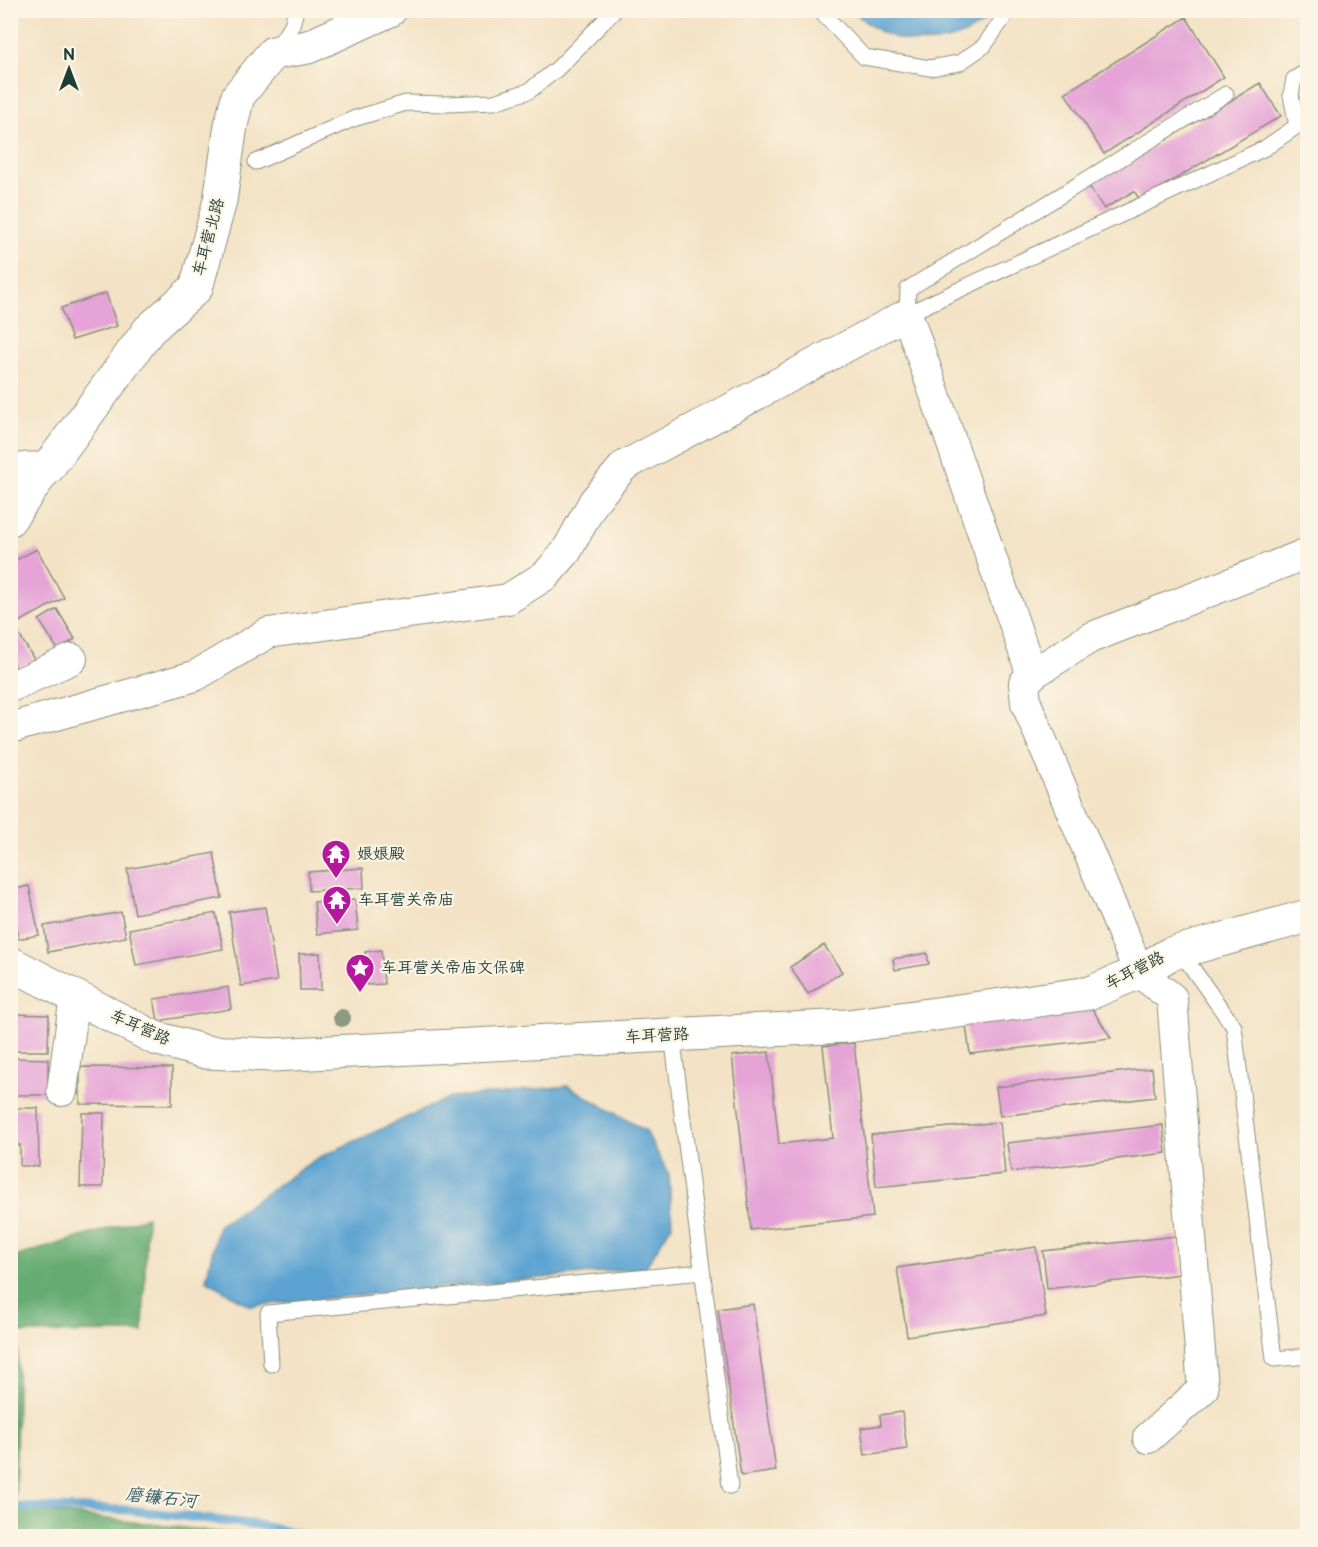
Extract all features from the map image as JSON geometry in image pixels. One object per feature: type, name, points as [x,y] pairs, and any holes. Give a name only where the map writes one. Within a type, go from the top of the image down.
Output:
[{"type":"street","points":[[273,52],[308,47],[390,10]]},
{"type":"street","name":"车耳营北路","points":[[47,469],[149,330],[196,288],[220,201],[231,125],[238,96],[273,52]]},
{"type":"street","points":[[10,728],[195,676],[268,633],[508,599],[546,575],[566,552],[594,501],[624,466],[908,315],[1032,675]]},
{"type":"street","points":[[10,473],[26,469],[47,469]]},
{"type":"street","points":[[10,521],[47,469]]},
{"type":"street","points":[[1148,1438],[1203,1389],[1172,998],[1139,972],[1026,703],[1024,683],[1032,675],[1090,638],[1308,553]]},
{"type":"street","points":[[10,687],[72,659]]},
{"type":"street","name":"车耳营路","points":[[10,963],[155,1038],[206,1052],[272,1055],[859,1025],[1090,993],[1139,972],[1170,954],[1308,916]]},
{"type":"street","points":[[63,1091],[75,996]]},
{"type":"lane","points":[[273,52],[292,25],[296,10]]},
{"type":"lane","points":[[256,162],[353,118],[406,103],[494,102],[529,91],[557,69],[615,10]]},
{"type":"lane","points":[[822,10],[824,15],[864,57],[930,68],[959,63],[984,46],[1009,10]]},
{"type":"lane","points":[[1226,94],[908,289],[908,315],[1265,148],[1297,126],[1291,95],[1294,79],[1308,71]]},
{"type":"lane","points":[[1180,951],[1234,1027],[1274,1359],[1308,1356]]},
{"type":"lane","points":[[672,1035],[730,1486]]},
{"type":"lane","points":[[272,1365],[268,1313],[702,1272]]},
{"type":"green space","points":[[147,1217],[143,1332],[18,1333],[15,1508],[252,1536],[11,1536],[11,1258]]},
{"type":"water","points":[[854,11],[996,11],[981,25],[963,35],[944,41],[925,42],[906,41],[887,35],[869,25]]},
{"type":"water","points":[[568,1086],[646,1131],[669,1175],[672,1225],[645,1268],[250,1306],[206,1280],[218,1226],[316,1159],[449,1098]]},
{"type":"building","points":[[1186,17],[1224,77],[1104,154],[1065,93]]},
{"type":"building","points":[[1260,83],[1281,116],[1140,200],[1134,191],[1104,209],[1089,186]]},
{"type":"building","points":[[106,293],[117,326],[72,340],[61,308]]},
{"type":"building","points":[[37,549],[64,598],[10,627],[10,563]]},
{"type":"building","points":[[57,609],[75,639],[58,650],[39,620]]},
{"type":"building","points":[[16,630],[34,659],[17,670],[10,659],[10,633]]},
{"type":"building","points":[[214,853],[222,898],[135,914],[127,869]]},
{"type":"building","name":"娘娘殿","points":[[363,868],[364,888],[309,891],[308,872]]},
{"type":"building","points":[[29,886],[39,935],[18,939],[15,925],[10,926],[10,890]]},
{"type":"building","points":[[355,899],[358,930],[317,934],[314,902]]},
{"type":"building","points":[[265,907],[277,981],[241,986],[229,912]]},
{"type":"building","points":[[121,912],[126,937],[48,952],[44,926]]},
{"type":"building","points":[[216,913],[223,949],[136,965],[129,929]]},
{"type":"building","points":[[824,945],[842,972],[808,994],[790,967]]},
{"type":"building","points":[[381,950],[384,984],[367,985],[365,952]]},
{"type":"building","points":[[320,953],[321,990],[300,990],[299,954]]},
{"type":"building","points":[[927,953],[929,964],[895,970],[893,959]]},
{"type":"building","points":[[228,987],[231,1009],[158,1021],[154,999]]},
{"type":"building","points":[[1089,1004],[1111,1038],[970,1054],[966,1025]]},
{"type":"building","points":[[10,1014],[49,1015],[48,1051],[10,1051]]},
{"type":"building","points":[[854,1043],[873,1217],[751,1230],[732,1056],[769,1052],[779,1144],[833,1138],[823,1046]]},
{"type":"building","points":[[10,1058],[48,1059],[48,1095],[10,1095]]},
{"type":"building","points":[[80,1067],[172,1068],[172,1105],[80,1104]]},
{"type":"building","points":[[1152,1068],[1155,1097],[1000,1116],[996,1087]]},
{"type":"building","points":[[10,1108],[38,1108],[39,1166],[20,1166],[20,1145],[10,1145]]},
{"type":"building","points":[[82,1113],[104,1113],[103,1187],[80,1187]]},
{"type":"building","points":[[1000,1122],[1005,1174],[876,1187],[871,1135]]},
{"type":"building","points":[[1163,1125],[1166,1153],[1011,1172],[1007,1143]]},
{"type":"building","points":[[1176,1236],[1181,1274],[1047,1289],[1043,1251]]},
{"type":"building","points":[[1036,1247],[1046,1316],[907,1336],[897,1268]]},
{"type":"building","points":[[753,1304],[776,1471],[741,1476],[718,1309]]},
{"type":"building","points":[[902,1412],[907,1449],[865,1455],[861,1428],[881,1425],[880,1415]]},
{"type":"waterway","name":"磨镰石河","points":[[10,1507],[130,1510],[258,1525],[306,1536]]},
{"type":"place","name":"娘娘殿","points":[[336,880]]},
{"type":"place","name":"车耳营关帝庙","points":[[337,926]]},
{"type":"place","name":"车耳营关帝庙文保碑","points":[[360,994]]}]
